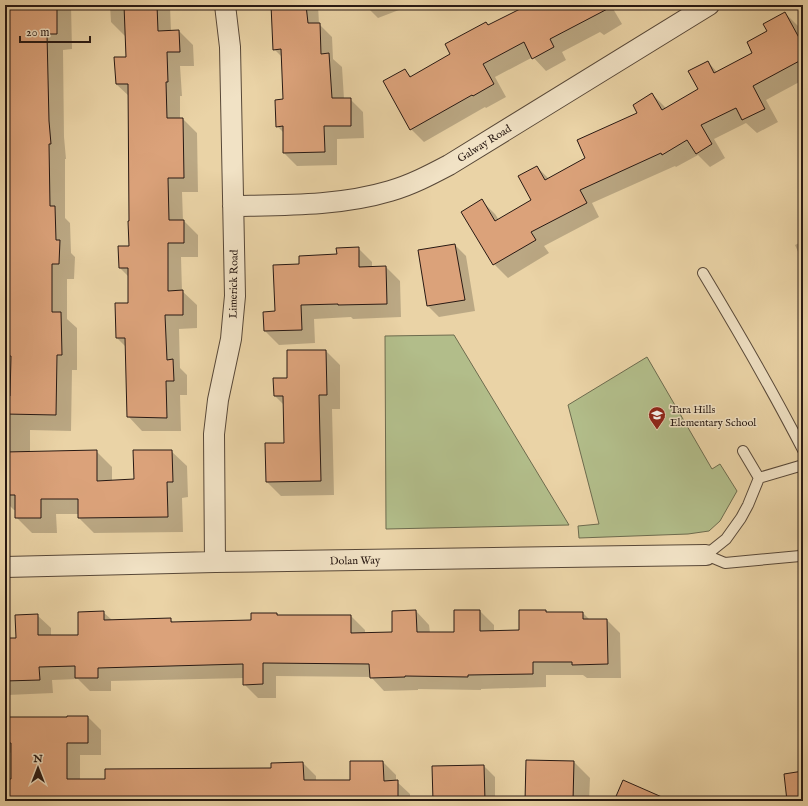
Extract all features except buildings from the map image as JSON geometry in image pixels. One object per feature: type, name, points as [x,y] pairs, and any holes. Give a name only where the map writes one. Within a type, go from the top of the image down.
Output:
[{"type":"street","name":"Limerick Road","points":[[215,562],[214,434],[218,400],[233,317],[234,274],[230,47],[225,5]]},
{"type":"street","name":"Galway Road","points":[[233,206],[322,203],[358,199],[390,191],[421,179],[449,165],[708,5]]},
{"type":"street","name":"Dolan Way","points":[[5,567],[215,562],[706,555]]},
{"type":"lane","points":[[703,273],[803,450]]},
{"type":"lane","points":[[743,451],[759,478]]},
{"type":"lane","points":[[759,478],[803,465]]},
{"type":"lane","points":[[759,478],[741,518],[726,539],[706,555],[725,563],[800,556],[803,553]]},
{"type":"green space","points":[[454,335],[569,525],[386,529],[385,336]]},
{"type":"green space","points":[[647,357],[712,469],[720,464],[737,491],[720,521],[709,531],[688,534],[579,538],[578,526],[599,524],[568,405]]},
{"type":"place","name":"Tara Hills Elementary School","points":[[657,430]]}]
